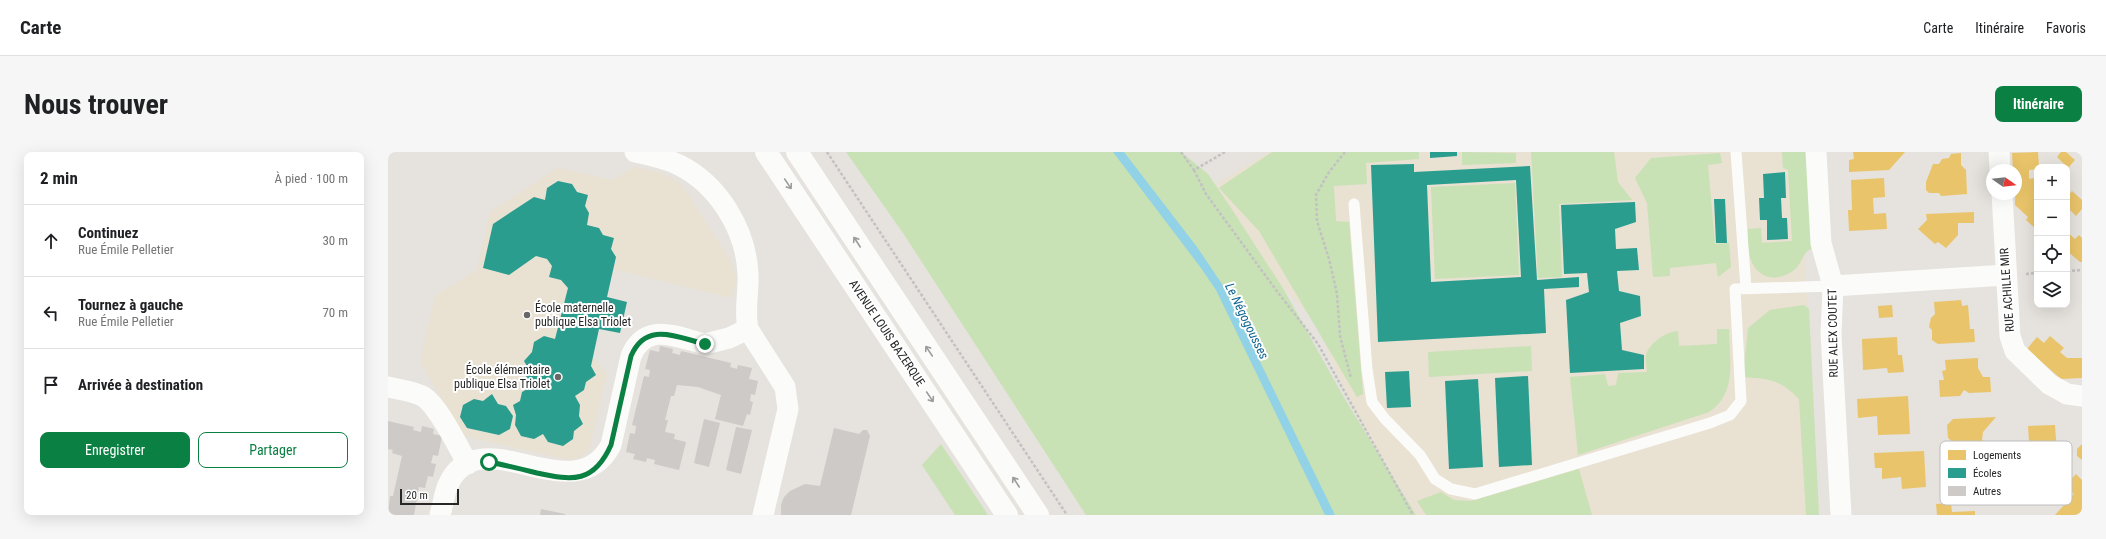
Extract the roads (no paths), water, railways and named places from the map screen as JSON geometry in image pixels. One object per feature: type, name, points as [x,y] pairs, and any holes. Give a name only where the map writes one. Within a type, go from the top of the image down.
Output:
[{"type":"main road","name":"AVENUE LOUIS BAZERQUE","points":[[766,152],[1007,515]]},
{"type":"main road","name":"AVENUE LOUIS BAZERQUE","points":[[797,152],[1038,515]]},
{"type":"street","points":[[635,152],[660,158],[694,173],[706,184],[730,214],[739,231],[746,257],[748,288],[746,319],[748,329],[785,387],[788,397],[788,408],[763,515]]},
{"type":"street","name":"RUE ALEX COUTET","points":[[1816,152],[1821,243],[1833,286],[1831,334],[1841,515]]},
{"type":"street","points":[[2000,152],[2000,164]]},
{"type":"street","name":"RUE ACHILLE MIR","points":[[2002,200],[2010,336],[2015,351],[2049,384],[2067,394],[2082,396]]},
{"type":"street","points":[[1833,286],[2006,275]]},
{"type":"street","points":[[440,515],[447,486],[459,470],[468,464],[479,461],[489,462],[567,479],[588,474],[598,467],[605,458],[611,445],[631,356],[636,346],[642,339],[656,334],[705,344],[712,344],[748,329]]},
{"type":"street","points":[[388,387],[424,397],[433,405],[468,464]]},
{"type":"lane","points":[[1736,152],[1746,288]]},
{"type":"lane","points":[[1354,204],[1367,369],[1372,402],[1385,419],[1420,455],[1435,479],[1452,489],[1475,494],[1710,423],[1730,415],[1741,401],[1735,289],[1833,286]]},
{"type":"water","points":[[1113,152],[1124,152],[1197,247],[1222,284],[1335,515],[1325,515],[1216,290]]},
{"type":"place","name":"École maternelle publique Elsa Triolet","points":[[527,315]]},
{"type":"place","name":"École élémentaire publique Elsa Triolet","points":[[558,377]]},
{"type":"water label","name":"Le Négogousses","points":[[1247,321]]}]
